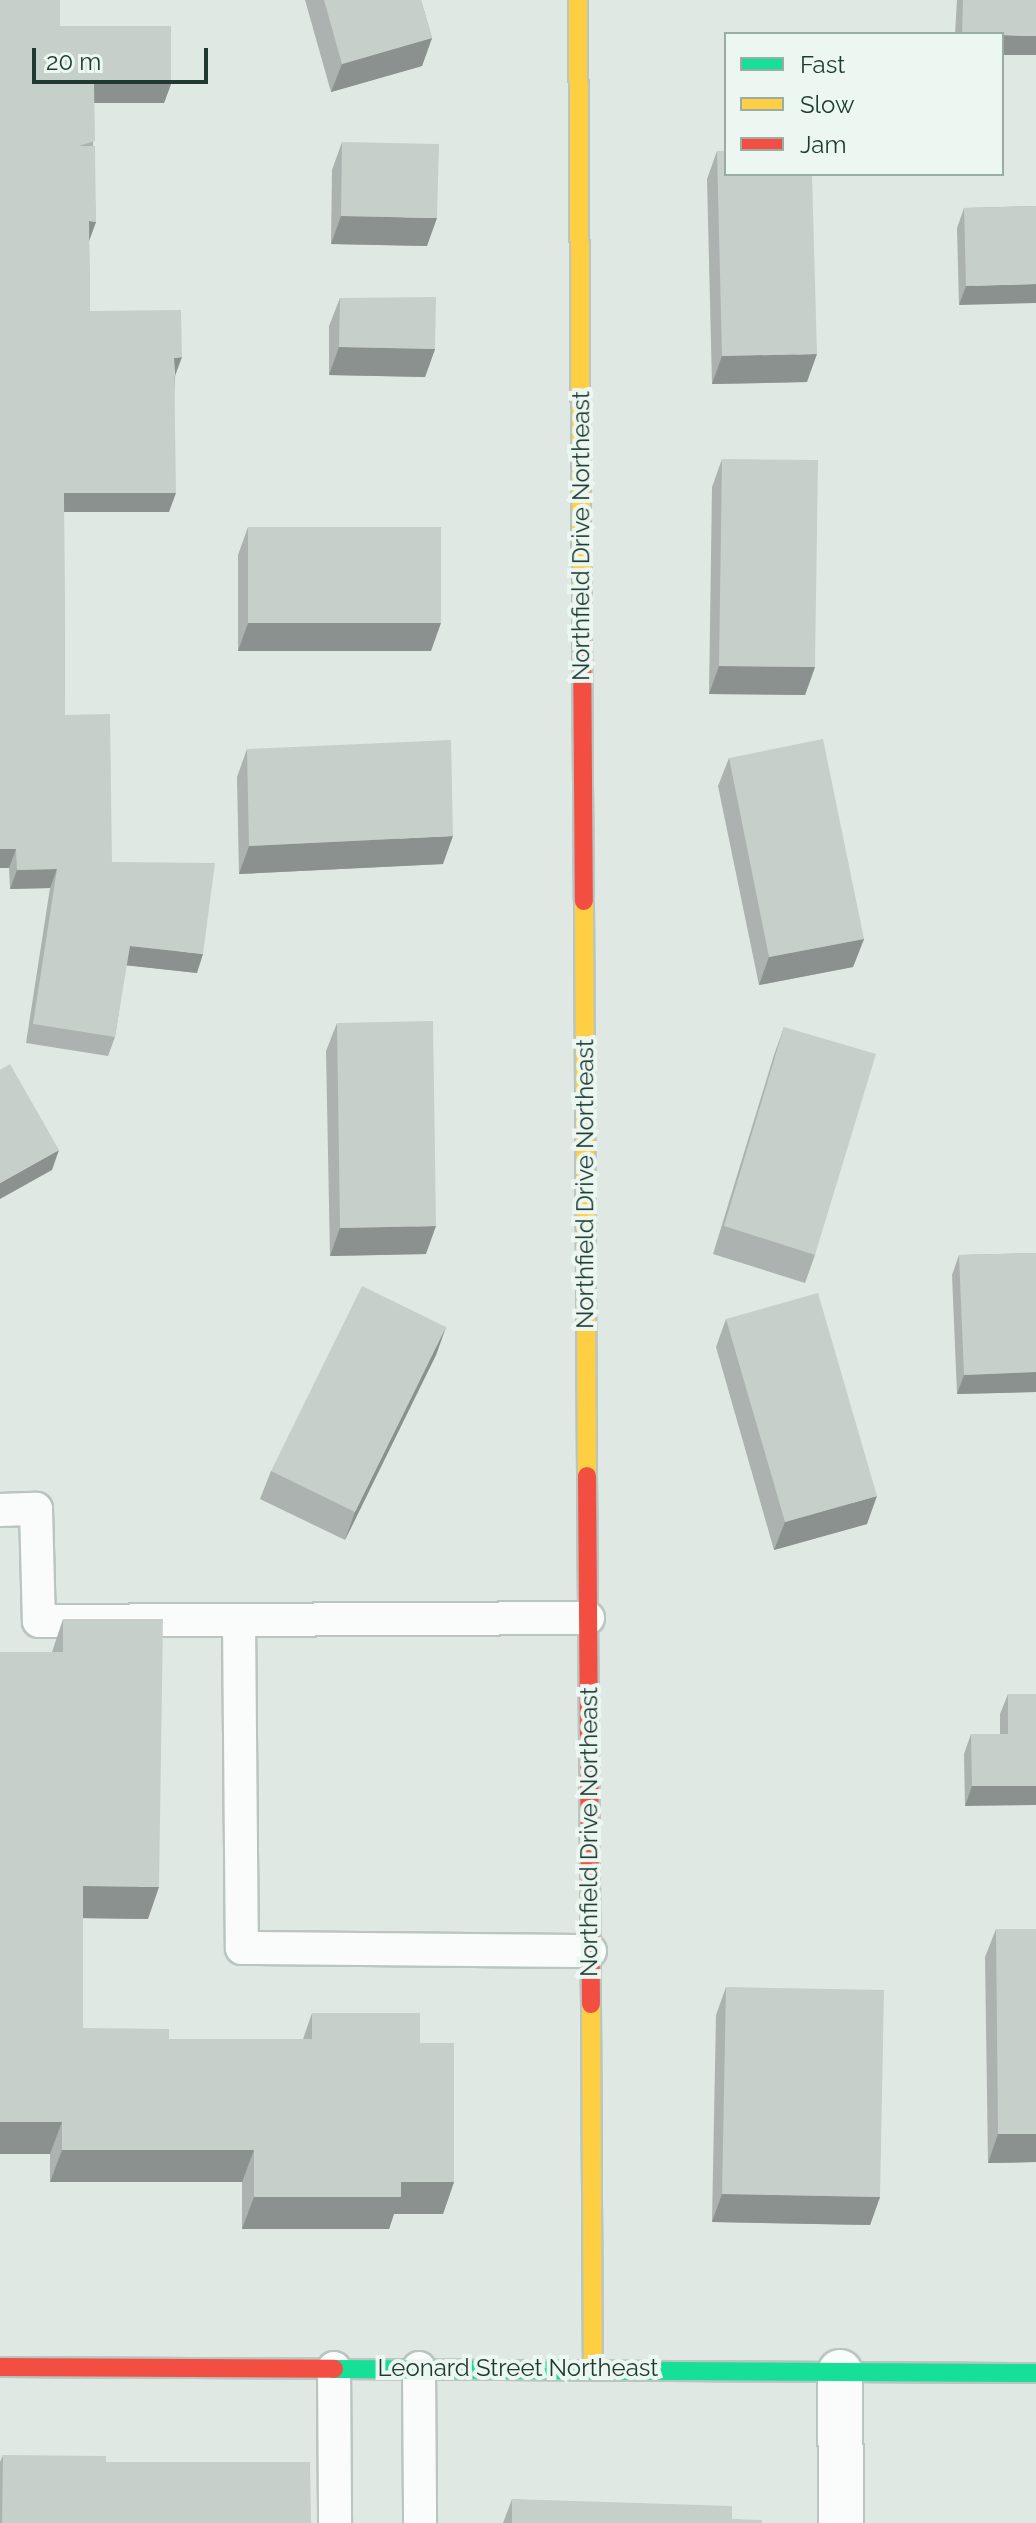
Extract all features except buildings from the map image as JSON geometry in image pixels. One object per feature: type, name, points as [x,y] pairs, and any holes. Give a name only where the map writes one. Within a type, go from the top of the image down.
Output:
[{"type":"street","name":"Northfield Drive Northeast","points":[[578,0],[593,2368]]},
{"type":"street","name":"Leonard Street Northeast","points":[[0,2367],[593,2368],[1036,2373]]},
{"type":"street","points":[[840,2372],[841,2523]]},
{"type":"lane","points":[[0,1510],[36,1509],[39,1621],[588,1618]]},
{"type":"lane","points":[[239,1620],[242,1948],[590,1951]]},
{"type":"lane","points":[[334,2368],[335,2523]]},
{"type":"lane","points":[[419,2368],[420,2523]]},
{"type":"traffic: fast","points":[[334,2369],[1036,2373]]},
{"type":"traffic: slow","points":[[578,0],[582,638]]},
{"type":"traffic: slow","points":[[584,901],[587,1476]]},
{"type":"traffic: slow","points":[[591,2004],[593,2368]]},
{"type":"traffic: jam","points":[[582,638],[584,901]]},
{"type":"traffic: jam","points":[[587,1476],[591,2004]]},
{"type":"traffic: jam","points":[[0,2367],[334,2369]]}]
